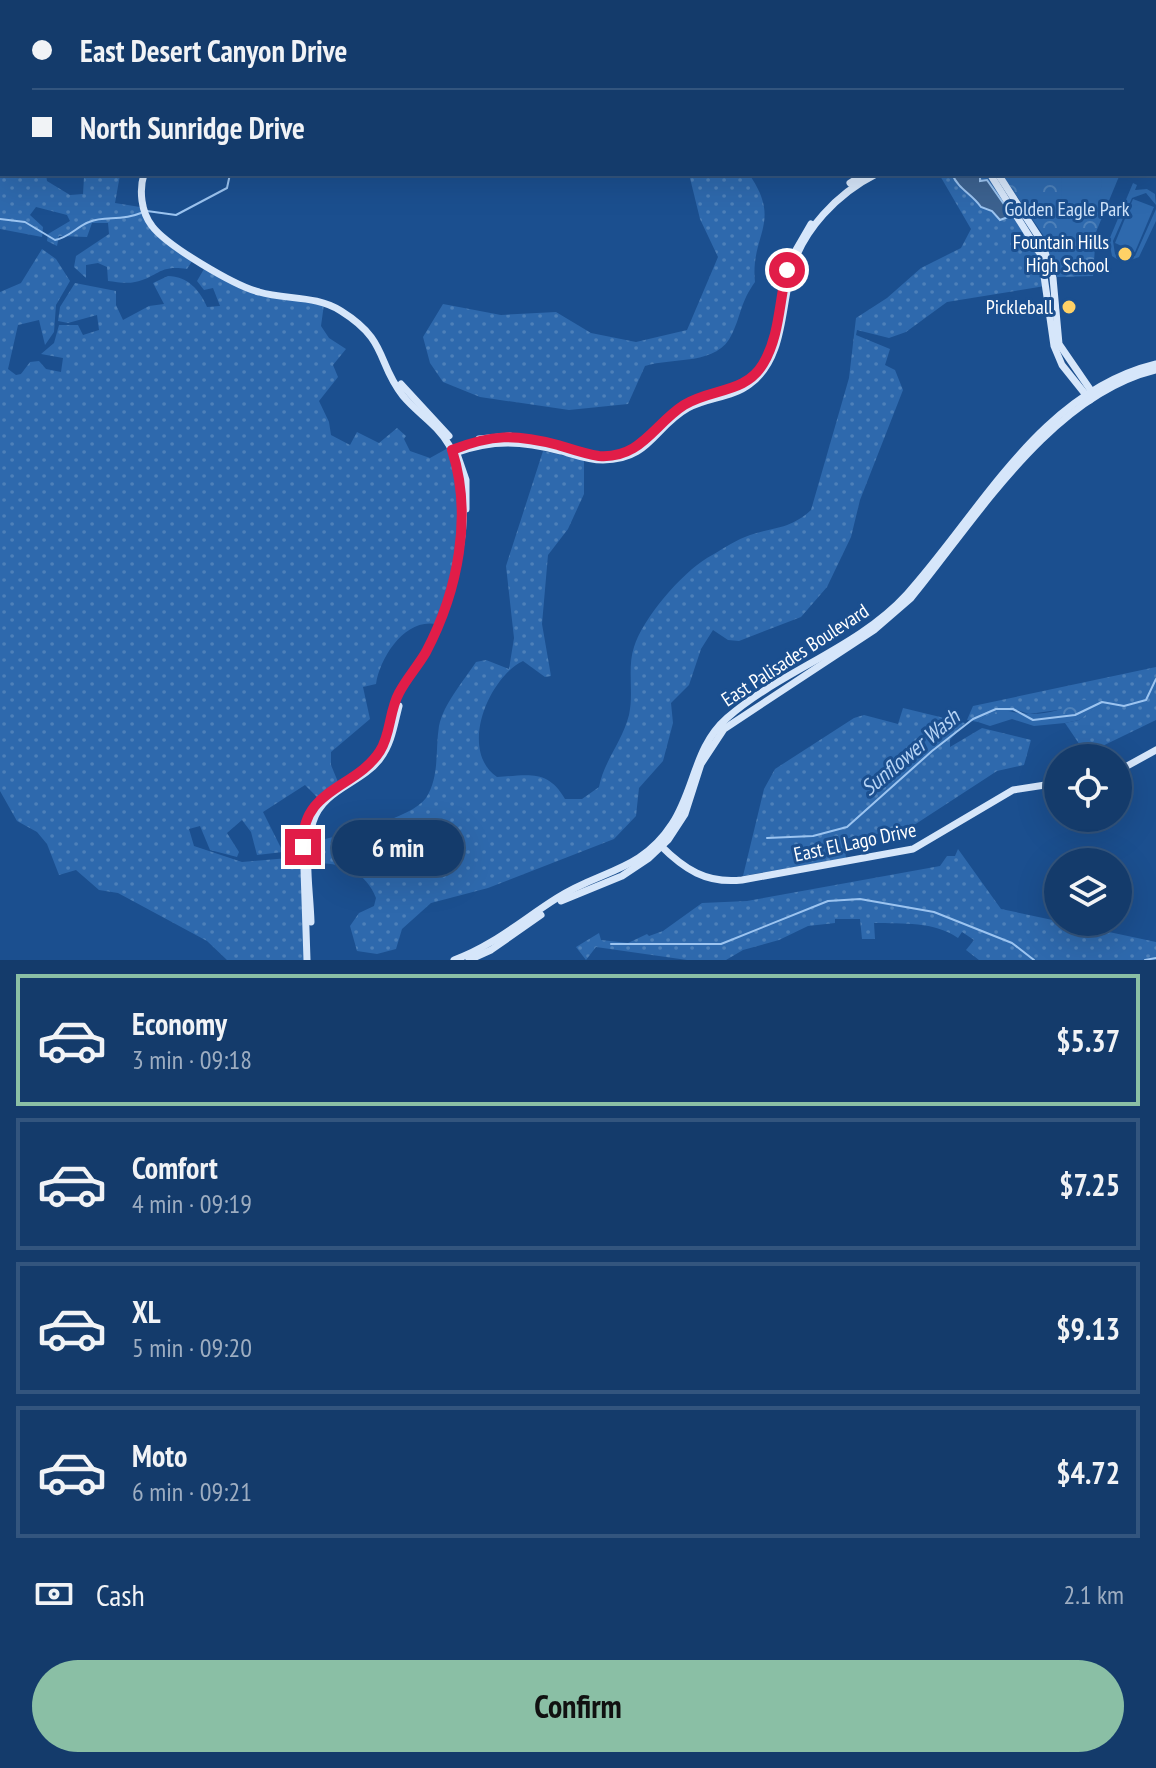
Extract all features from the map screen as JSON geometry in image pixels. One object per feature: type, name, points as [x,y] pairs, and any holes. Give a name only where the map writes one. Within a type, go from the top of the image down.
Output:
[{"type":"street","points":[[144,176],[141,194],[149,223],[158,232],[247,288],[316,300],[348,316],[374,337],[401,394],[443,435],[454,451],[463,493],[456,572],[450,593],[426,651],[397,697],[379,752],[367,766],[325,794],[308,819],[303,839],[310,960]]},
{"type":"street","points":[[454,451],[482,438],[503,436],[534,439],[596,455],[620,455],[650,439],[687,403],[742,385],[758,372],[769,354],[785,277],[797,243],[838,193],[862,176]]},
{"type":"street","points":[[454,451],[484,442],[505,441],[595,460],[621,458],[647,447],[686,409],[748,386],[761,374],[775,349],[790,273],[802,247],[836,202],[873,176]]},
{"type":"street","points":[[991,176],[1041,255],[1047,275],[1054,346],[1062,365],[1091,397]]},
{"type":"street","points":[[999,176],[1042,242],[1053,278],[1059,344],[1091,397]]},
{"type":"street","name":"East Palisades Boulevard","points":[[469,960],[491,950],[566,898],[635,869],[685,814],[701,764],[724,729],[874,630],[902,607],[1034,447],[1091,397],[1130,371],[1156,364]]},
{"type":"street","name":"East Palisades Boulevard","points":[[1091,397],[1125,380],[1156,370]]},
{"type":"street","points":[[1132,763],[1156,750]]},
{"type":"street","name":"East El Lago Drive","points":[[660,845],[685,868],[705,878],[742,880],[918,848],[1013,790],[1044,785]]},
{"type":"street","name":"East Palisades Boulevard","points":[[454,960],[496,940],[568,891],[632,864],[660,845]]},
{"type":"green space","points":[[0,176],[46,176],[47,181],[70,195],[83,194],[84,177],[120,176],[115,203],[140,207],[144,217],[194,258],[187,269],[170,268],[132,283],[108,281],[107,267],[98,263],[86,265],[86,278],[74,267],[76,256],[109,234],[108,223],[92,223],[87,237],[59,236],[57,246],[47,241],[48,234],[70,221],[67,215],[36,207],[30,215],[43,227],[42,237],[0,229]]},
{"type":"green space","points":[[689,176],[750,176],[759,191],[765,217],[757,252],[755,282],[725,344],[706,356],[645,366],[628,404],[569,410],[480,397],[443,382],[430,363],[423,337],[443,304],[501,315],[556,312],[591,333],[636,342],[687,330],[718,257],[700,219]]},
{"type":"green space","points":[[940,176],[987,176],[1035,249],[1045,286],[947,302],[906,332],[889,338],[857,330],[856,335],[890,349],[885,365],[895,370],[903,390],[860,500],[851,537],[827,587],[801,617],[739,641],[728,640],[713,630],[701,649],[689,685],[671,703],[673,723],[663,761],[639,788],[636,816],[614,839],[488,888],[431,903],[402,929],[396,949],[377,954],[357,951],[350,926],[359,913],[374,906],[376,898],[372,889],[353,871],[319,863],[318,841],[376,825],[418,806],[426,798],[433,781],[439,726],[454,693],[476,662],[486,660],[509,669],[514,638],[506,566],[543,451],[584,460],[584,494],[568,529],[548,555],[542,624],[551,676],[545,677],[523,661],[511,669],[499,682],[483,715],[479,733],[480,750],[486,765],[497,777],[537,776],[552,783],[565,799],[582,799],[599,787],[626,725],[630,707],[632,655],[639,635],[654,610],[686,574],[707,558],[745,537],[795,522],[811,510],[849,378],[856,318],[887,298],[921,268],[961,248],[971,229]]},
{"type":"green space","name":"Golden Eagle Park","points":[[1003,176],[1119,176],[1096,232],[1093,276],[1057,277],[1043,235]]},
{"type":"green space","points":[[1102,176],[1100,192],[1093,206],[1081,215],[1063,219],[1061,177]]},
{"type":"green space","points":[[1133,183],[1137,185],[1135,190],[1147,189],[1155,194],[1156,205],[1146,193],[1132,198],[1113,241],[1115,254],[1125,259],[1135,256],[1156,209],[1156,221],[1139,257],[1123,263],[1112,256],[1109,240]]},
{"type":"green space","points":[[1133,199],[1154,207],[1135,252],[1115,243]]},
{"type":"green space","points":[[42,249],[56,259],[70,281],[56,305],[54,332],[45,345],[39,320],[18,325],[8,369],[16,375],[21,374],[30,362],[39,361],[46,369],[61,372],[63,358],[41,354],[54,343],[59,325],[78,325],[83,335],[99,330],[97,315],[68,323],[58,321],[60,307],[75,283],[116,291],[116,305],[123,320],[149,306],[164,304],[153,283],[168,276],[181,278],[192,285],[207,307],[220,306],[213,288],[204,290],[197,281],[204,269],[244,288],[324,304],[321,326],[329,338],[346,349],[333,365],[338,377],[319,401],[329,422],[331,435],[350,445],[357,432],[379,443],[397,428],[406,436],[404,439],[410,451],[430,458],[448,448],[456,470],[461,514],[456,559],[444,602],[436,624],[414,627],[404,633],[383,662],[376,684],[363,687],[370,719],[331,752],[331,765],[338,782],[319,799],[305,785],[263,812],[283,852],[257,855],[251,832],[242,820],[227,833],[239,852],[237,857],[210,850],[200,826],[189,829],[194,846],[242,862],[300,857],[306,960],[227,960],[207,941],[118,893],[99,890],[76,870],[59,875],[47,844],[37,832],[17,821],[0,791],[0,292],[21,283]]},
{"type":"green space","points":[[1156,667],[1156,720],[1107,744],[1079,744],[1065,723],[1079,720],[1094,708],[1080,700],[1065,709],[1029,714],[1017,710],[978,722],[967,720],[973,706]]},
{"type":"green space","points":[[1079,700],[1092,700],[1095,708],[1079,720],[1034,726],[1012,719],[990,726],[978,722],[992,713],[1044,713]]},
{"type":"green space","points":[[903,708],[965,723],[950,740],[950,747],[982,728],[1031,740],[1024,765],[997,771],[908,829],[844,839],[846,858],[743,876],[764,789],[775,769],[854,718],[864,715],[898,724]]},
{"type":"green space","points":[[958,849],[1001,909],[1044,918],[1044,936],[1128,936],[1156,942],[1156,960],[979,960],[966,950],[974,940],[962,932],[958,938],[929,926],[874,923],[875,939],[862,939],[860,919],[835,919],[835,923],[808,926],[779,940],[743,950],[726,960],[687,960],[596,947],[586,960],[576,947],[599,933],[601,940],[628,943],[647,934],[649,936],[663,931],[702,903],[747,901],[940,866],[947,856],[955,856]]},
{"type":"shaded area","points":[[953,176],[980,176],[980,181],[987,180],[1008,210],[1008,217],[1000,220],[992,211],[981,207]]},
{"type":"waterway","points":[[147,211],[176,215],[227,188],[230,176]]},
{"type":"waterway","points":[[0,219],[25,222],[55,240],[95,220],[141,213]]},
{"type":"waterway","name":"Sunflower Wash","points":[[767,838],[813,836],[847,827],[932,751],[973,719],[996,709],[1013,709],[1033,720],[1075,715],[1102,702],[1124,706],[1146,700],[1156,679]]},
{"type":"waterway","points":[[611,944],[721,944],[828,901],[860,899],[934,912],[1012,943],[1034,960]]},
{"type":"waterway","points":[[1145,960],[1156,958]]},
{"type":"place","name":"Fountain Hills High School","points":[[1125,254]]},
{"type":"place","name":"Pickleball","points":[[1069,307]]},
{"type":"route","points":[[303,847],[305,825],[325,794],[367,766],[379,752],[387,736],[397,697],[426,651],[450,593],[456,572],[463,493],[452,450],[496,436],[534,439],[610,456],[620,455],[640,445],[687,403],[738,387],[758,372],[772,344],[787,270]]}]
